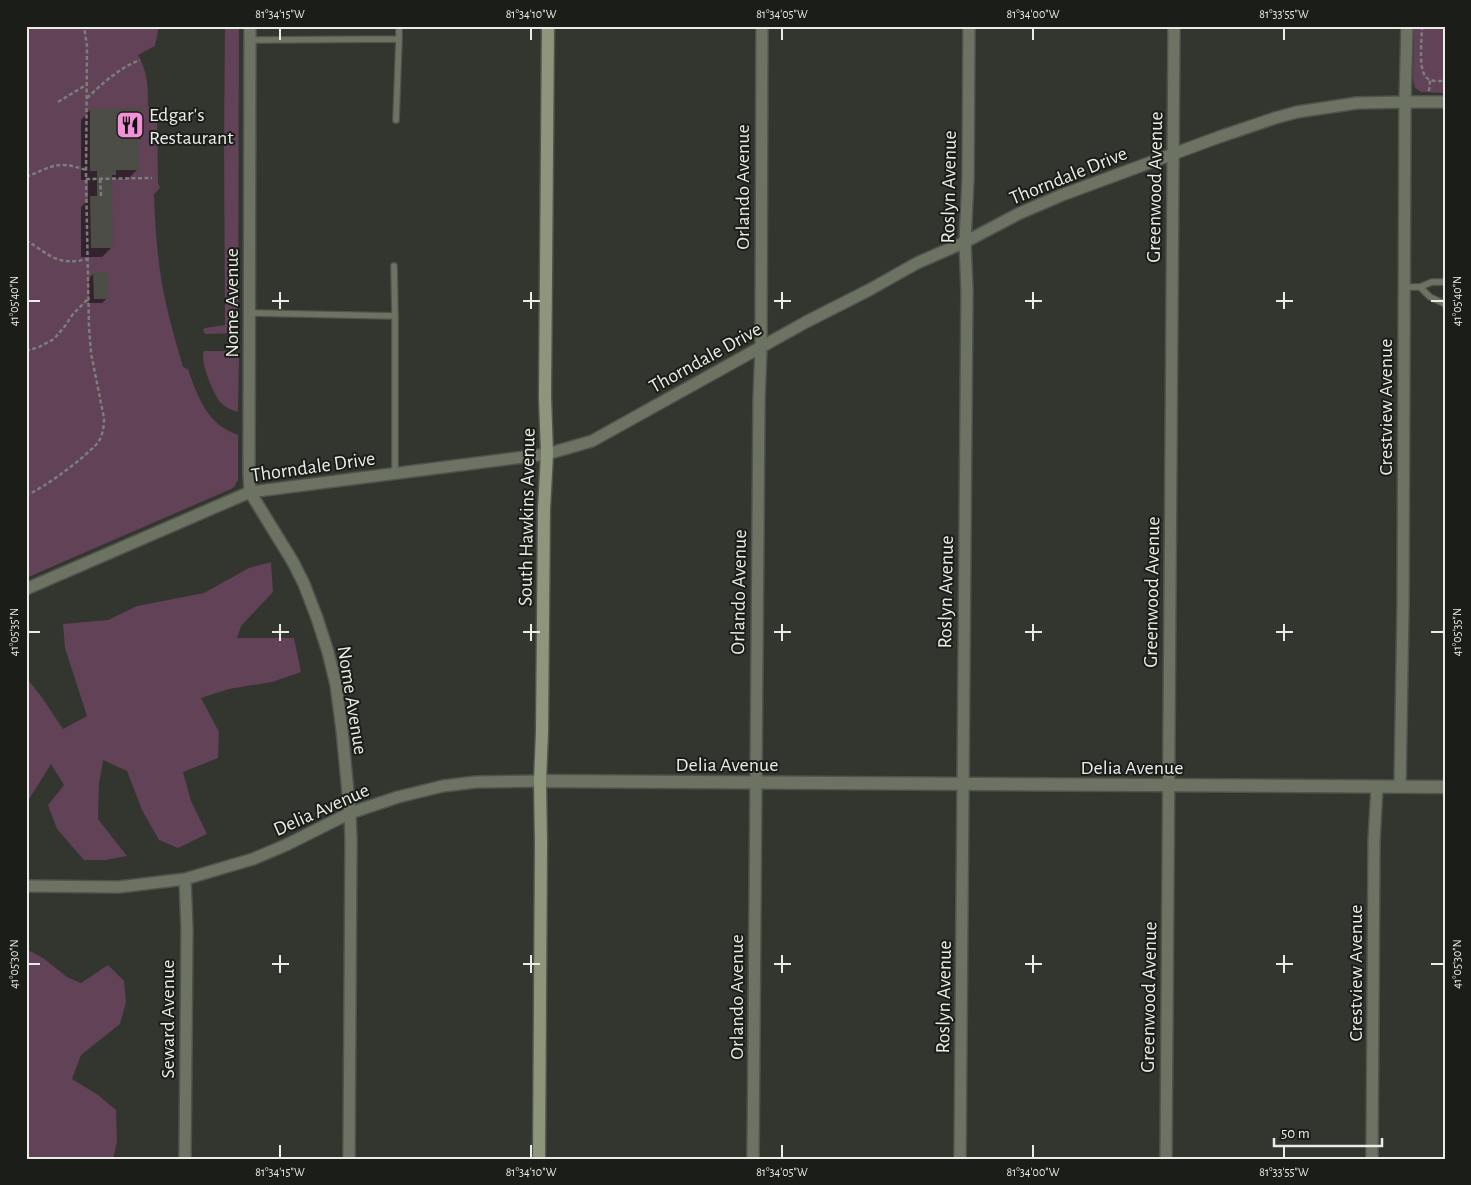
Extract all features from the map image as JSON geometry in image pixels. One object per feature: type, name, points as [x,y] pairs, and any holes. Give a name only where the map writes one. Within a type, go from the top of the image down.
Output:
[{"type":"main road","name":"South Hawkins Avenue","points":[[539,1159],[540,781],[544,509],[547,454],[545,388],[548,26]]},
{"type":"street","name":"Nome Avenue","points":[[250,26],[248,473],[250,492],[293,562],[304,584],[328,652],[336,685],[350,813],[349,1159]]},
{"type":"street","name":"Orlando Avenue","points":[[753,1159],[758,400],[761,348],[762,26]]},
{"type":"street","name":"Roslyn Avenue","points":[[960,1159],[967,290],[965,242],[968,179],[969,26]]},
{"type":"street","name":"Greenwood Avenue","points":[[1166,1159],[1174,26]]},
{"type":"street","name":"Crestview Avenue","points":[[1400,787],[1403,598],[1405,102],[1408,26]]},
{"type":"street","name":"Thorndale Drive","points":[[26,589],[250,492],[547,454],[592,441],[806,322],[917,263],[1062,195],[1275,118],[1298,112],[1353,104],[1445,102]]},
{"type":"street","name":"Delia Avenue","points":[[26,886],[119,887],[185,879],[253,859],[350,813],[398,797],[443,786],[476,782],[1445,787]]},
{"type":"street","name":"Crestview Avenue","points":[[1372,1159],[1374,841],[1377,787]]},
{"type":"street","name":"Seward Avenue","points":[[185,879],[187,929],[185,1159]]},
{"type":"lane","points":[[396,120],[399,26]]},
{"type":"lane","points":[[250,40],[398,39]]},
{"type":"lane","points":[[394,266],[395,473]]},
{"type":"lane","points":[[1405,286],[1420,287],[1432,282],[1445,282]]},
{"type":"lane","points":[[1420,287],[1430,297],[1445,304]]},
{"type":"lane","points":[[249,313],[395,316]]},
{"type":"path","points":[[26,496],[54,478],[92,449],[100,440],[103,432],[104,418],[91,353],[88,300],[86,179],[87,46],[84,26]]},
{"type":"path","points":[[1422,26],[1422,70],[1426,78],[1430,80],[1445,81]]},
{"type":"path","points":[[86,98],[114,74],[140,60]]},
{"type":"path","points":[[58,102],[86,85]]},
{"type":"path","points":[[26,177],[55,165],[72,165],[86,170]]},
{"type":"path","points":[[86,179],[152,178]]},
{"type":"path","points":[[100,179],[101,196]]},
{"type":"path","points":[[26,240],[53,258],[65,262],[88,259]]},
{"type":"path","points":[[26,351],[40,347],[54,339],[72,314],[88,300]]},
{"type":"shaded area","points":[[26,26],[159,26],[155,46],[138,55],[147,80],[148,106],[157,108],[158,183],[160,188],[154,194],[156,239],[162,284],[183,367],[188,369],[200,400],[211,417],[227,430],[238,435],[238,480],[231,489],[26,578]]},
{"type":"shaded area","points":[[225,26],[239,26],[238,333],[205,334],[203,330],[205,328],[225,325]]},
{"type":"shaded area","points":[[1414,26],[1445,26],[1445,93],[1421,92],[1415,88],[1413,80]]},
{"type":"shaded area","points":[[204,351],[235,351],[239,353],[238,412],[229,409],[218,399],[205,370]]},
{"type":"shaded area","points":[[271,562],[273,592],[241,626],[237,638],[294,638],[301,672],[272,682],[229,689],[201,698],[219,732],[218,758],[183,772],[191,801],[207,834],[178,848],[159,840],[142,810],[127,771],[103,760],[99,784],[98,819],[127,856],[105,860],[84,860],[57,829],[48,805],[64,785],[51,764],[26,804],[26,682],[28,680],[41,696],[63,729],[87,716],[65,648],[63,624],[108,620],[137,606],[204,593],[249,568]]},
{"type":"shaded area","points":[[26,949],[43,958],[67,977],[81,983],[108,965],[124,981],[126,1002],[120,1024],[81,1055],[72,1079],[98,1095],[116,1110],[117,1142],[113,1159],[26,1159]]},
{"type":"building","points":[[142,108],[142,138],[139,138],[139,170],[116,170],[116,175],[112,175],[113,248],[91,248],[90,196],[97,196],[97,171],[90,171],[90,109]]},
{"type":"building","points":[[93,272],[108,272],[108,299],[94,299]]},
{"type":"place","name":"Edgar's Restaurant","points":[[130,125]]}]
